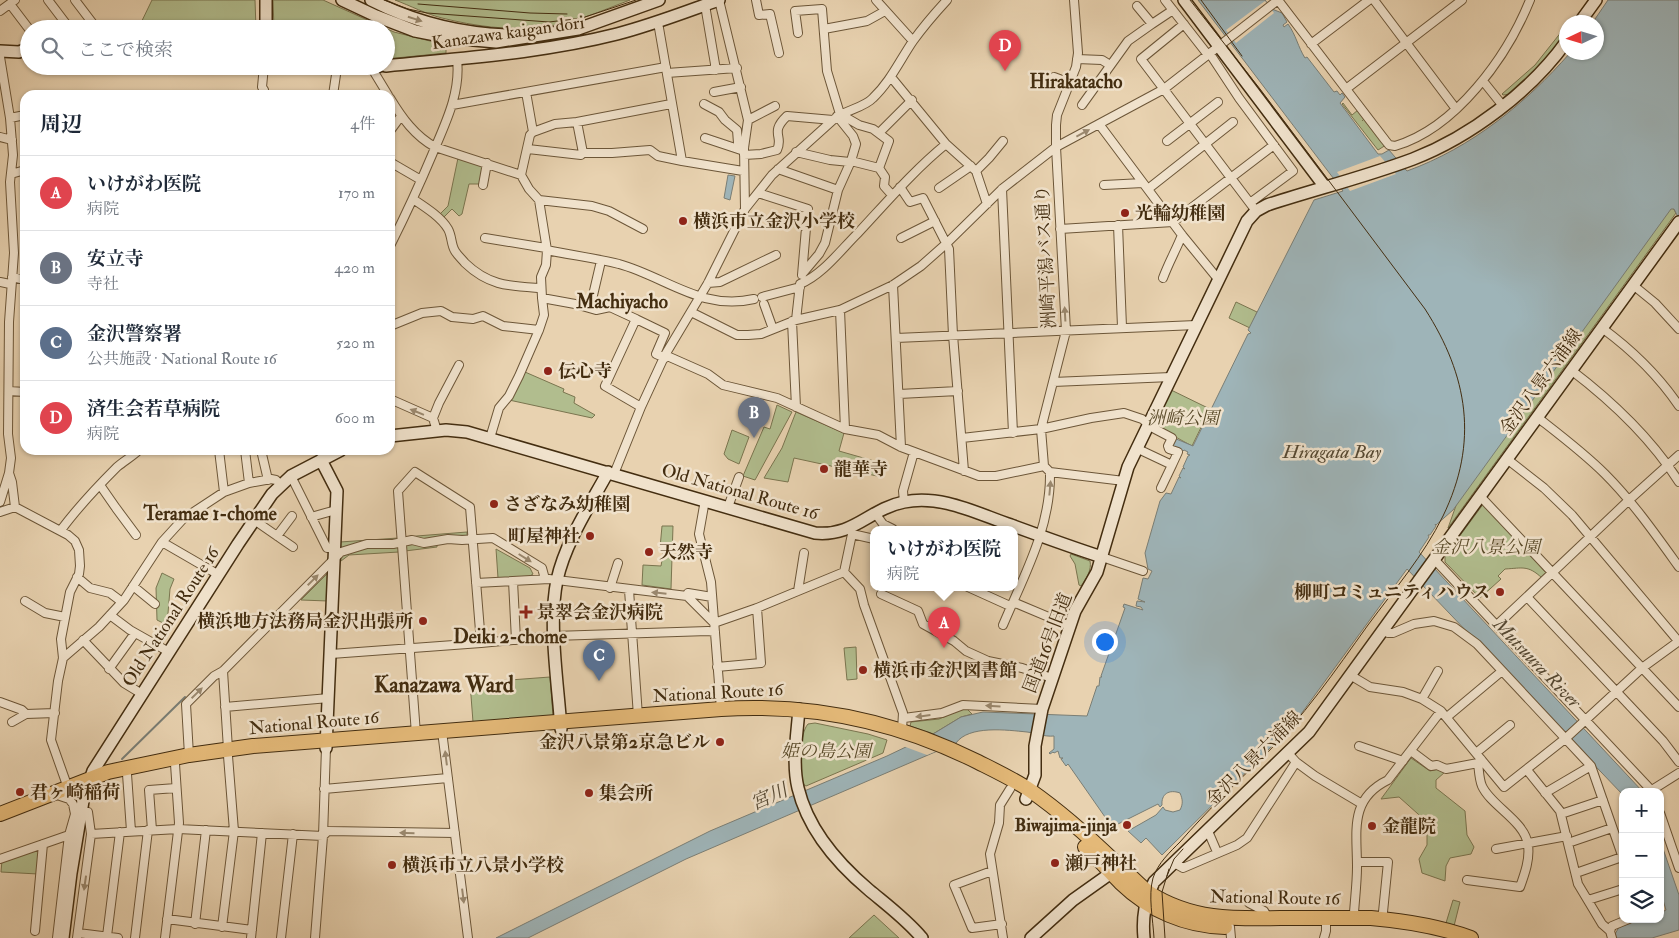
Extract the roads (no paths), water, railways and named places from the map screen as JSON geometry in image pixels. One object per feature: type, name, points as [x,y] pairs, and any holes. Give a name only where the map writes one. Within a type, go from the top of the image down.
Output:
[{"type":"highway","name":"National Route 16","points":[[326,744],[444,739],[638,716],[721,709],[761,707],[799,713],[918,740],[992,769],[1076,827],[1147,898],[1205,916],[1221,918],[1269,919],[1325,927],[1371,918],[1437,927],[1471,938]]},
{"type":"highway","name":"National Route 16","points":[[0,814],[108,772],[189,754],[228,753],[416,734],[799,713],[840,715],[903,724],[918,740]]},
{"type":"highway","name":"National Route 16","points":[[941,749],[1010,789],[1028,795],[1111,873],[1178,919],[1230,932],[1379,925],[1449,938]]},
{"type":"highway","name":"National Route 16","points":[[90,780],[228,753]]},
{"type":"street","points":[[48,0],[63,20]]},
{"type":"street","points":[[76,0],[90,20]]},
{"type":"street","points":[[266,0],[266,20]]},
{"type":"street","points":[[342,0],[386,20]]},
{"type":"street","points":[[371,0],[411,18],[452,29],[480,34],[538,36]]},
{"type":"street","points":[[395,23],[450,38],[496,42],[578,28],[659,0]]},
{"type":"street","points":[[719,0],[737,68],[748,120],[743,171],[745,209]]},
{"type":"street","name":"Kanazawa kaigan dōri","points":[[395,65],[570,44],[616,34],[657,22],[719,0]]},
{"type":"street","points":[[756,0],[759,15],[770,14],[779,53]]},
{"type":"street","points":[[876,0],[913,41]]},
{"type":"street","points":[[561,726],[551,580],[611,473],[640,407],[665,357],[708,282],[745,209],[772,175],[836,117],[872,100],[891,77],[913,41],[947,0]]},
{"type":"street","name":"洲崎平潟バス通り","points":[[1044,466],[1041,429],[1066,331],[1056,125],[1057,115],[1070,84],[1078,53],[1074,0]]},
{"type":"street","points":[[1165,0],[1184,24],[1216,49],[1239,98],[1293,172],[1253,207]]},
{"type":"street","points":[[1184,0],[1216,49],[1330,186]]},
{"type":"street","points":[[690,312],[737,335],[760,334],[794,321],[840,310],[894,285],[921,266],[1002,190],[1056,147],[1164,89],[1278,0],[1385,140],[1392,146],[1399,145],[1421,134],[1456,109],[1477,90],[1518,27],[1530,0]]},
{"type":"street","points":[[1311,44],[1369,0]]},
{"type":"street","points":[[1374,0],[1456,109]]},
{"type":"street","points":[[1346,89],[1462,0]]},
{"type":"street","points":[[1585,15],[1596,0]]},
{"type":"street","points":[[0,10],[13,2],[24,20]]},
{"type":"street","points":[[705,5],[716,70]]},
{"type":"street","points":[[1137,6],[1152,24]]},
{"type":"street","points":[[798,33],[795,11],[822,9],[827,72],[836,117],[854,136],[856,144],[838,190],[825,243],[819,254],[802,273]]},
{"type":"street","points":[[1082,105],[1132,37],[1173,10]]},
{"type":"street","points":[[824,29],[867,21],[885,12]]},
{"type":"street","points":[[657,22],[682,161]]},
{"type":"street","points":[[1184,24],[1141,59],[1253,207]]},
{"type":"street","points":[[1253,207],[1267,205],[1399,164],[1443,144],[1484,121],[1503,106],[1536,77],[1559,50]]},
{"type":"street","points":[[0,51],[20,52]]},
{"type":"street","points":[[0,57],[12,140],[11,199],[14,252],[9,322],[8,434],[11,458],[9,473],[0,502]]},
{"type":"street","points":[[395,236],[413,199],[452,104],[458,79],[457,59]]},
{"type":"street","points":[[1077,59],[1102,60],[1110,65]]},
{"type":"street","points":[[452,104],[666,70],[737,68]]},
{"type":"street","points":[[263,75],[262,87],[264,90]]},
{"type":"street","points":[[334,90],[336,75]]},
{"type":"street","points":[[379,75],[386,90]]},
{"type":"street","points":[[891,77],[912,100],[946,144],[973,169],[987,204]]},
{"type":"street","points":[[1054,77],[1070,84]]},
{"type":"street","points":[[1483,81],[1503,106]]},
{"type":"street","points":[[714,92],[741,87]]},
{"type":"street","points":[[1239,98],[1250,88]]},
{"type":"street","points":[[526,92],[533,132]]},
{"type":"street","points":[[879,132],[912,100]]},
{"type":"street","points":[[1167,142],[1218,102]]},
{"type":"street","points":[[521,175],[530,135],[533,132],[555,124],[577,122],[671,104]]},
{"type":"street","points":[[704,104],[719,112],[725,120],[738,130],[738,143],[744,151]]},
{"type":"street","points":[[395,106],[418,135],[435,147],[487,162],[521,175],[529,189],[539,200],[546,249],[546,265],[541,277],[540,288],[544,315],[516,382],[509,396],[499,408],[490,438]]},
{"type":"street","points":[[748,120],[775,106]]},
{"type":"street","points":[[10,118],[20,116]]},
{"type":"street","points":[[395,124],[401,116]]},
{"type":"street","points":[[705,138],[744,151],[761,154],[778,150],[780,146],[777,130],[779,123],[787,116],[836,117],[879,132],[889,141],[879,168]]},
{"type":"street","points":[[577,122],[583,153]]},
{"type":"street","points":[[1104,185],[1145,186],[1233,122]]},
{"type":"street","points":[[1099,124],[1182,235],[1218,279]]},
{"type":"street","points":[[0,138],[12,140]]},
{"type":"street","points":[[939,188],[989,158],[1003,141]]},
{"type":"street","points":[[486,238],[620,265],[699,298],[737,303],[760,300],[800,286],[810,280],[876,215],[900,186],[946,144]]},
{"type":"street","points":[[1060,229],[1173,222],[1274,145]]},
{"type":"street","points":[[528,149],[580,155],[583,153],[650,150],[658,156],[743,171]]},
{"type":"street","points":[[796,152],[879,168],[885,177],[884,186],[892,195]]},
{"type":"street","points":[[483,185],[487,162]]},
{"type":"street","points":[[395,165],[421,180]]},
{"type":"street","points":[[778,169],[838,190]]},
{"type":"street","points":[[11,174],[20,171]]},
{"type":"street","points":[[900,186],[910,202],[923,198],[950,249],[953,335],[964,471]]},
{"type":"street","points":[[1002,190],[1013,432]]},
{"type":"street","points":[[758,193],[808,209],[801,225],[806,228],[802,273],[794,321],[796,407]]},
{"type":"street","points":[[413,199],[448,228],[452,236],[453,248],[477,274],[494,282],[510,286],[540,288]]},
{"type":"street","points":[[539,200],[592,206],[609,211],[644,229]]},
{"type":"street","name":"国道16号旧道","points":[[1028,795],[1035,775],[1036,734],[1041,712],[1070,626],[1078,606],[1093,581],[1102,557],[1124,481],[1136,448],[1253,207]]},
{"type":"street","points":[[901,238],[935,221]]},
{"type":"street","points":[[1118,226],[1122,327]]},
{"type":"street","name":"金沢八景六浦線","points":[[1147,898],[1154,882],[1208,831],[1292,757],[1308,732],[1571,370],[1678,227]]},
{"type":"street","points":[[1163,278],[1182,235]]},
{"type":"street","points":[[708,282],[720,282],[776,255]]},
{"type":"street","points":[[590,308],[601,261]]},
{"type":"street","points":[[0,282],[20,280]]},
{"type":"street","points":[[894,285],[901,447]]},
{"type":"street","points":[[1633,285],[1655,303],[1679,329]]},
{"type":"street","points":[[542,298],[596,310],[610,307],[664,332],[656,354],[708,374],[723,385],[777,398],[845,429],[878,434],[901,447],[978,476],[996,476],[1044,466],[1050,472],[1124,481]]},
{"type":"street","points":[[760,300],[773,329]]},
{"type":"street","points":[[840,310],[845,429]]},
{"type":"street","points":[[395,324],[422,312],[441,311],[452,317],[473,318],[483,316],[503,326],[539,330]]},
{"type":"street","points":[[636,318],[605,386],[640,407]]},
{"type":"street","points":[[896,338],[1196,325]]},
{"type":"street","points":[[1602,328],[1626,346],[1647,366],[1679,406]]},
{"type":"street","points":[[437,431],[433,418],[459,365]]},
{"type":"street","points":[[1571,370],[1614,406],[1642,434],[1679,482]]},
{"type":"street","points":[[1053,382],[1171,377]]},
{"type":"street","points":[[899,394],[958,391]]},
{"type":"street","points":[[0,392],[20,392]]},
{"type":"street","points":[[395,401],[433,418]]},
{"type":"street","points":[[962,438],[1041,429],[1124,413],[1142,419],[1153,428],[1172,438],[1168,446],[1169,449],[1178,452],[1161,488]]},
{"type":"street","points":[[1537,417],[1605,474],[1629,500],[1679,567]]},
{"type":"street","name":"Old National Route 16","points":[[395,435],[460,430],[815,533],[851,531],[875,513],[887,507],[904,502],[926,500],[952,505],[1012,526]]},
{"type":"street","points":[[1136,448],[1172,465]]},
{"type":"street","points":[[904,502],[903,491],[914,452]]},
{"type":"street","points":[[61,530],[74,511],[119,466],[133,455]]},
{"type":"street","points":[[220,455],[224,492]]},
{"type":"street","points":[[246,455],[250,483]]},
{"type":"street","points":[[262,455],[268,480]]},
{"type":"street","points":[[315,938],[323,836],[337,491],[321,455]]},
{"type":"street","name":"Old National Route 16","points":[[90,780],[99,761],[265,504],[281,485],[321,455]]},
{"type":"street","points":[[1497,625],[1679,455]]},
{"type":"street","points":[[1350,675],[1370,687],[1403,692],[1422,699],[1444,714],[1478,758],[1504,787],[1567,737],[1642,668],[1679,642],[1591,536],[1544,488],[1507,459]]},
{"type":"street","points":[[416,734],[398,491],[415,472],[470,507],[481,643]]},
{"type":"street","points":[[1018,589],[1040,536],[1048,507],[1050,472]]},
{"type":"street","points":[[9,473],[15,507]]},
{"type":"street","points":[[292,476],[327,548],[335,554]]},
{"type":"street","points":[[728,507],[739,477]]},
{"type":"street","points":[[63,658],[99,627],[122,602],[162,542],[183,519],[224,492],[250,483],[268,480],[276,480],[281,485]]},
{"type":"street","points":[[100,485],[136,535]]},
{"type":"street","points":[[1480,496],[1679,707]]},
{"type":"street","points":[[705,500],[699,534],[711,582],[721,709]]},
{"type":"street","points":[[0,512],[15,507],[61,530],[74,541],[79,550],[80,566],[70,592],[61,639],[63,658],[58,681],[51,740],[68,788]]},
{"type":"street","points":[[311,517],[336,510]]},
{"type":"street","points":[[875,513],[883,524],[887,526]]},
{"type":"street","points":[[277,536],[292,516]]},
{"type":"street","points":[[254,520],[293,547]]},
{"type":"street","name":"Old National Route 16","points":[[1018,528],[1102,557]]},
{"type":"street","points":[[844,572],[851,531],[870,538]]},
{"type":"street","points":[[189,754],[186,704],[214,676],[222,671],[335,554],[367,544],[393,544],[412,540],[424,543],[448,539],[494,538],[542,568],[551,580]]},
{"type":"street","points":[[162,542],[219,575]]},
{"type":"street","points":[[798,591],[804,553]]},
{"type":"street","points":[[1102,557],[1142,572]]},
{"type":"street","points":[[1432,561],[1497,625],[1584,721],[1650,788]]},
{"type":"street","points":[[610,588],[618,564]]},
{"type":"street","points":[[714,623],[757,608],[844,572]]},
{"type":"street","points":[[844,572],[860,589],[903,724],[963,705],[1041,712]]},
{"type":"street","points":[[77,577],[90,588],[110,593],[122,602]]},
{"type":"street","points":[[476,583],[551,580],[687,596],[714,623]]},
{"type":"street","points":[[513,581],[516,640]]},
{"type":"street","points":[[133,586],[155,604]]},
{"type":"street","points":[[629,590],[638,716]]},
{"type":"street","points":[[978,591],[1070,626]]},
{"type":"street","points":[[1003,625],[1017,591]]},
{"type":"street","points":[[688,593],[712,597]]},
{"type":"street","points":[[881,594],[918,611],[923,624],[954,640],[966,651],[988,661],[1022,668],[1052,678]]},
{"type":"street","points":[[1527,597],[1663,741],[1679,762]]},
{"type":"street","points":[[25,601],[45,612],[65,617]]},
{"type":"street","points":[[717,667],[761,663],[757,608]]},
{"type":"street","points":[[110,615],[135,633],[170,652]]},
{"type":"street","points":[[1383,630],[1393,633],[1414,624],[1434,621],[1454,627],[1477,644],[1567,737],[1591,766],[1619,846]]},
{"type":"street","points":[[331,654],[554,636],[715,632]]},
{"type":"street","points":[[109,669],[135,633]]},
{"type":"street","points":[[83,640],[124,683],[142,694]]},
{"type":"street","points":[[222,671],[234,831],[222,927]]},
{"type":"street","points":[[1422,699],[1438,671]]},
{"type":"street","points":[[1354,913],[1357,862],[1356,820],[1362,804],[1377,786],[1388,780],[1444,714],[1502,671]]},
{"type":"street","points":[[225,707],[329,698]]},
{"type":"street","points":[[0,702],[22,710],[26,714]]},
{"type":"street","points":[[12,722],[26,714],[55,713]]},
{"type":"street","points":[[799,713],[795,751],[799,792],[819,837],[829,850],[867,888],[911,925],[922,938]]},
{"type":"street","points":[[1411,751],[1431,766],[1436,765],[1446,769],[1478,758],[1510,725]]},
{"type":"street","points":[[444,739],[468,938]]},
{"type":"street","points":[[1359,746],[1403,761]]},
{"type":"street","points":[[1174,863],[1183,868],[1217,852],[1238,845],[1247,838],[1292,757],[1315,776],[1362,804]]},
{"type":"street","points":[[1467,880],[1520,887],[1528,862],[1528,843],[1514,821],[1482,786],[1478,758]]},
{"type":"street","points":[[165,938],[178,829],[175,764]]},
{"type":"street","points":[[1545,792],[1591,766]]},
{"type":"street","points":[[1527,770],[1561,814],[1578,884],[1602,924],[1611,935]]},
{"type":"street","points":[[1657,788],[1679,773]]},
{"type":"street","points":[[127,774],[131,831]]},
{"type":"street","points":[[324,789],[448,778]]},
{"type":"street","points":[[75,936],[74,873],[88,812],[90,780]]},
{"type":"street","points":[[63,938],[83,801],[90,780]]},
{"type":"street","points":[[135,938],[150,830],[149,790],[176,788]]},
{"type":"street","points":[[1003,938],[990,854],[999,823],[1000,805],[1010,789]]},
{"type":"street","points":[[53,794],[69,799],[73,804],[75,814],[69,835],[57,938]]},
{"type":"street","points":[[1561,814],[1603,800]]},
{"type":"street","points":[[75,936],[91,834],[88,812]]},
{"type":"street","points":[[1664,825],[1679,868]]},
{"type":"street","points":[[1496,849],[1528,843],[1568,840],[1612,828]]},
{"type":"street","points":[[91,834],[178,829],[323,836],[328,831],[455,834]]},
{"type":"street","points":[[195,924],[206,830]]},
{"type":"street","points":[[1208,831],[1217,852]]},
{"type":"street","points":[[107,936],[120,832]]},
{"type":"street","points":[[167,919],[222,927],[251,934],[262,833]]},
{"type":"street","points":[[281,938],[293,834]]},
{"type":"street","points":[[0,858],[69,835]]},
{"type":"street","points":[[36,931],[43,844]]},
{"type":"street","points":[[1576,873],[1619,858]]},
{"type":"street","points":[[1357,862],[1388,862],[1383,912]]},
{"type":"street","points":[[992,871],[954,885],[972,928],[1002,924]]},
{"type":"street","points":[[1031,938],[1073,900],[1111,873]]},
{"type":"street","points":[[1588,900],[1619,890]]},
{"type":"street","points":[[1144,938],[1143,918],[1147,898]]},
{"type":"street","points":[[1249,904],[1264,911],[1269,919]]},
{"type":"street","points":[[1611,935],[1612,926],[1619,923]]},
{"type":"street","points":[[75,936],[118,938]]},
{"type":"water","name":"Hiragata Bay","points":[[1198,0],[1265,0],[1272,9],[1282,13],[1287,22],[1283,25],[1284,27],[1288,24],[1305,58],[1307,57],[1334,92],[1337,91],[1340,95],[1342,93],[1345,97],[1340,103],[1378,154],[1389,150],[1407,171],[1453,150],[1475,137],[1516,106],[1563,60],[1604,60],[1604,15],[1598,15],[1608,0],[1679,0],[1679,219],[1674,209],[1671,209],[1453,510],[1435,524],[1436,526],[1428,535],[1429,537],[1419,552],[1639,788],[1619,788],[1619,791],[1407,569],[1301,714],[1278,740],[1162,855],[1146,838],[1141,843],[1128,831],[1156,815],[1163,807],[1165,810],[1173,812],[1180,810],[1182,798],[1180,793],[1166,793],[1160,807],[1158,804],[1112,827],[1068,764],[1066,766],[1061,759],[1063,758],[1060,758],[1058,751],[1049,753],[1054,749],[1054,736],[1009,730],[979,731],[962,737],[956,743],[686,859],[528,938],[496,938],[710,831],[887,756],[933,734],[961,717],[983,712],[1087,716],[1125,608],[1123,607],[1124,604],[1143,610],[1141,607],[1136,606],[1137,601],[1145,602],[1138,599],[1143,578],[1148,579],[1152,571],[1148,569],[1145,553],[1160,501],[1166,493],[1171,494],[1179,477],[1181,478],[1179,476],[1183,468],[1185,469],[1183,467],[1190,455],[1184,450],[1182,452],[1171,447],[1174,438],[1193,446],[1248,334],[1251,333],[1248,330],[1314,200],[1343,191]]},
{"type":"water","points":[[728,175],[735,176],[730,200],[724,198]]},
{"type":"water","points":[[1664,852],[1679,895],[1679,930],[1652,938],[1616,938],[1614,936],[1619,927],[1630,923],[1664,923],[1664,911],[1666,910],[1664,903]]},
{"type":"waterway","points":[[122,759],[185,697]]},
{"type":"tram line","points":[[384,0],[408,9],[427,13],[549,22],[582,18],[636,0]]},
{"type":"tram line","points":[[1154,938],[1151,892],[1153,878],[1158,867],[1200,820],[1291,727],[1318,694],[1408,572],[1427,545],[1443,516],[1454,489],[1461,462],[1464,436],[1464,410],[1459,384],[1440,334],[1425,309],[1260,89],[1190,0]]},
{"type":"tram line","points":[[1201,0],[1242,56]]},
{"type":"tram line","points":[[418,4],[567,14]]},
{"type":"tram line","points":[[1167,876],[1174,859],[1183,849]]},
{"type":"tram line","points":[[1165,938],[1162,892],[1169,869]]},
{"type":"place","name":"済生会若草病院","points":[[1005,71]]},
{"type":"place","name":"光輪幼稚園","points":[[1125,213]]},
{"type":"place","name":"横浜市立金沢小学校","points":[[683,221]]},
{"type":"place","name":"伝心寺","points":[[548,371]]},
{"type":"place","name":"安立寺","points":[[754,438]]},
{"type":"place","name":"龍華寺","points":[[824,469]]},
{"type":"place","name":"さざなみ幼稚園","points":[[494,504]]},
{"type":"place","name":"町屋神社","points":[[590,536]]},
{"type":"place","name":"天然寺","points":[[649,552]]},
{"type":"place","name":"柳町コミュニティハウス","points":[[1500,592]]},
{"type":"place","name":"景翠会金沢病院","points":[[526,612]]},
{"type":"place","name":"横浜地方法務局金沢出張所","points":[[423,621]]},
{"type":"place","name":"いけがわ医院","points":[[944,648]]},
{"type":"place","name":"横浜市金沢図書館","points":[[863,670]]},
{"type":"place","name":"金沢警察署","points":[[599,681]]},
{"type":"place","name":"金沢八景第2京急ビル","points":[[720,742]]},
{"type":"place","name":"君ヶ崎稲荷","points":[[20,792]]},
{"type":"place","name":"集会所","points":[[589,793]]},
{"type":"place","name":"Biwajima-jinja","points":[[1127,825]]},
{"type":"place","name":"金龍院","points":[[1372,826]]},
{"type":"place","name":"瀬戸神社","points":[[1055,863]]},
{"type":"place","name":"横浜市立八景小学校","points":[[392,865]]},
{"type":"district","name":"Hirakatacho","points":[[1076,82]]},
{"type":"district","name":"Machiyacho","points":[[622,302]]},
{"type":"district","name":"Teramae 1-chome","points":[[210,514]]},
{"type":"district","name":"Deiki 2-chome","points":[[510,637]]},
{"type":"district","name":"Kanazawa Ward","points":[[444,685]]},
{"type":"park label","name":"洲崎公園","points":[[1183,418]]},
{"type":"park label","name":"金沢八景公園","points":[[1486,547]]},
{"type":"park label","name":"姫の島公園","points":[[826,751]]},
{"type":"water label","name":"Mutsuura River","points":[[1537,663]]},
{"type":"water label","name":"宮川","points":[[769,797]]}]
